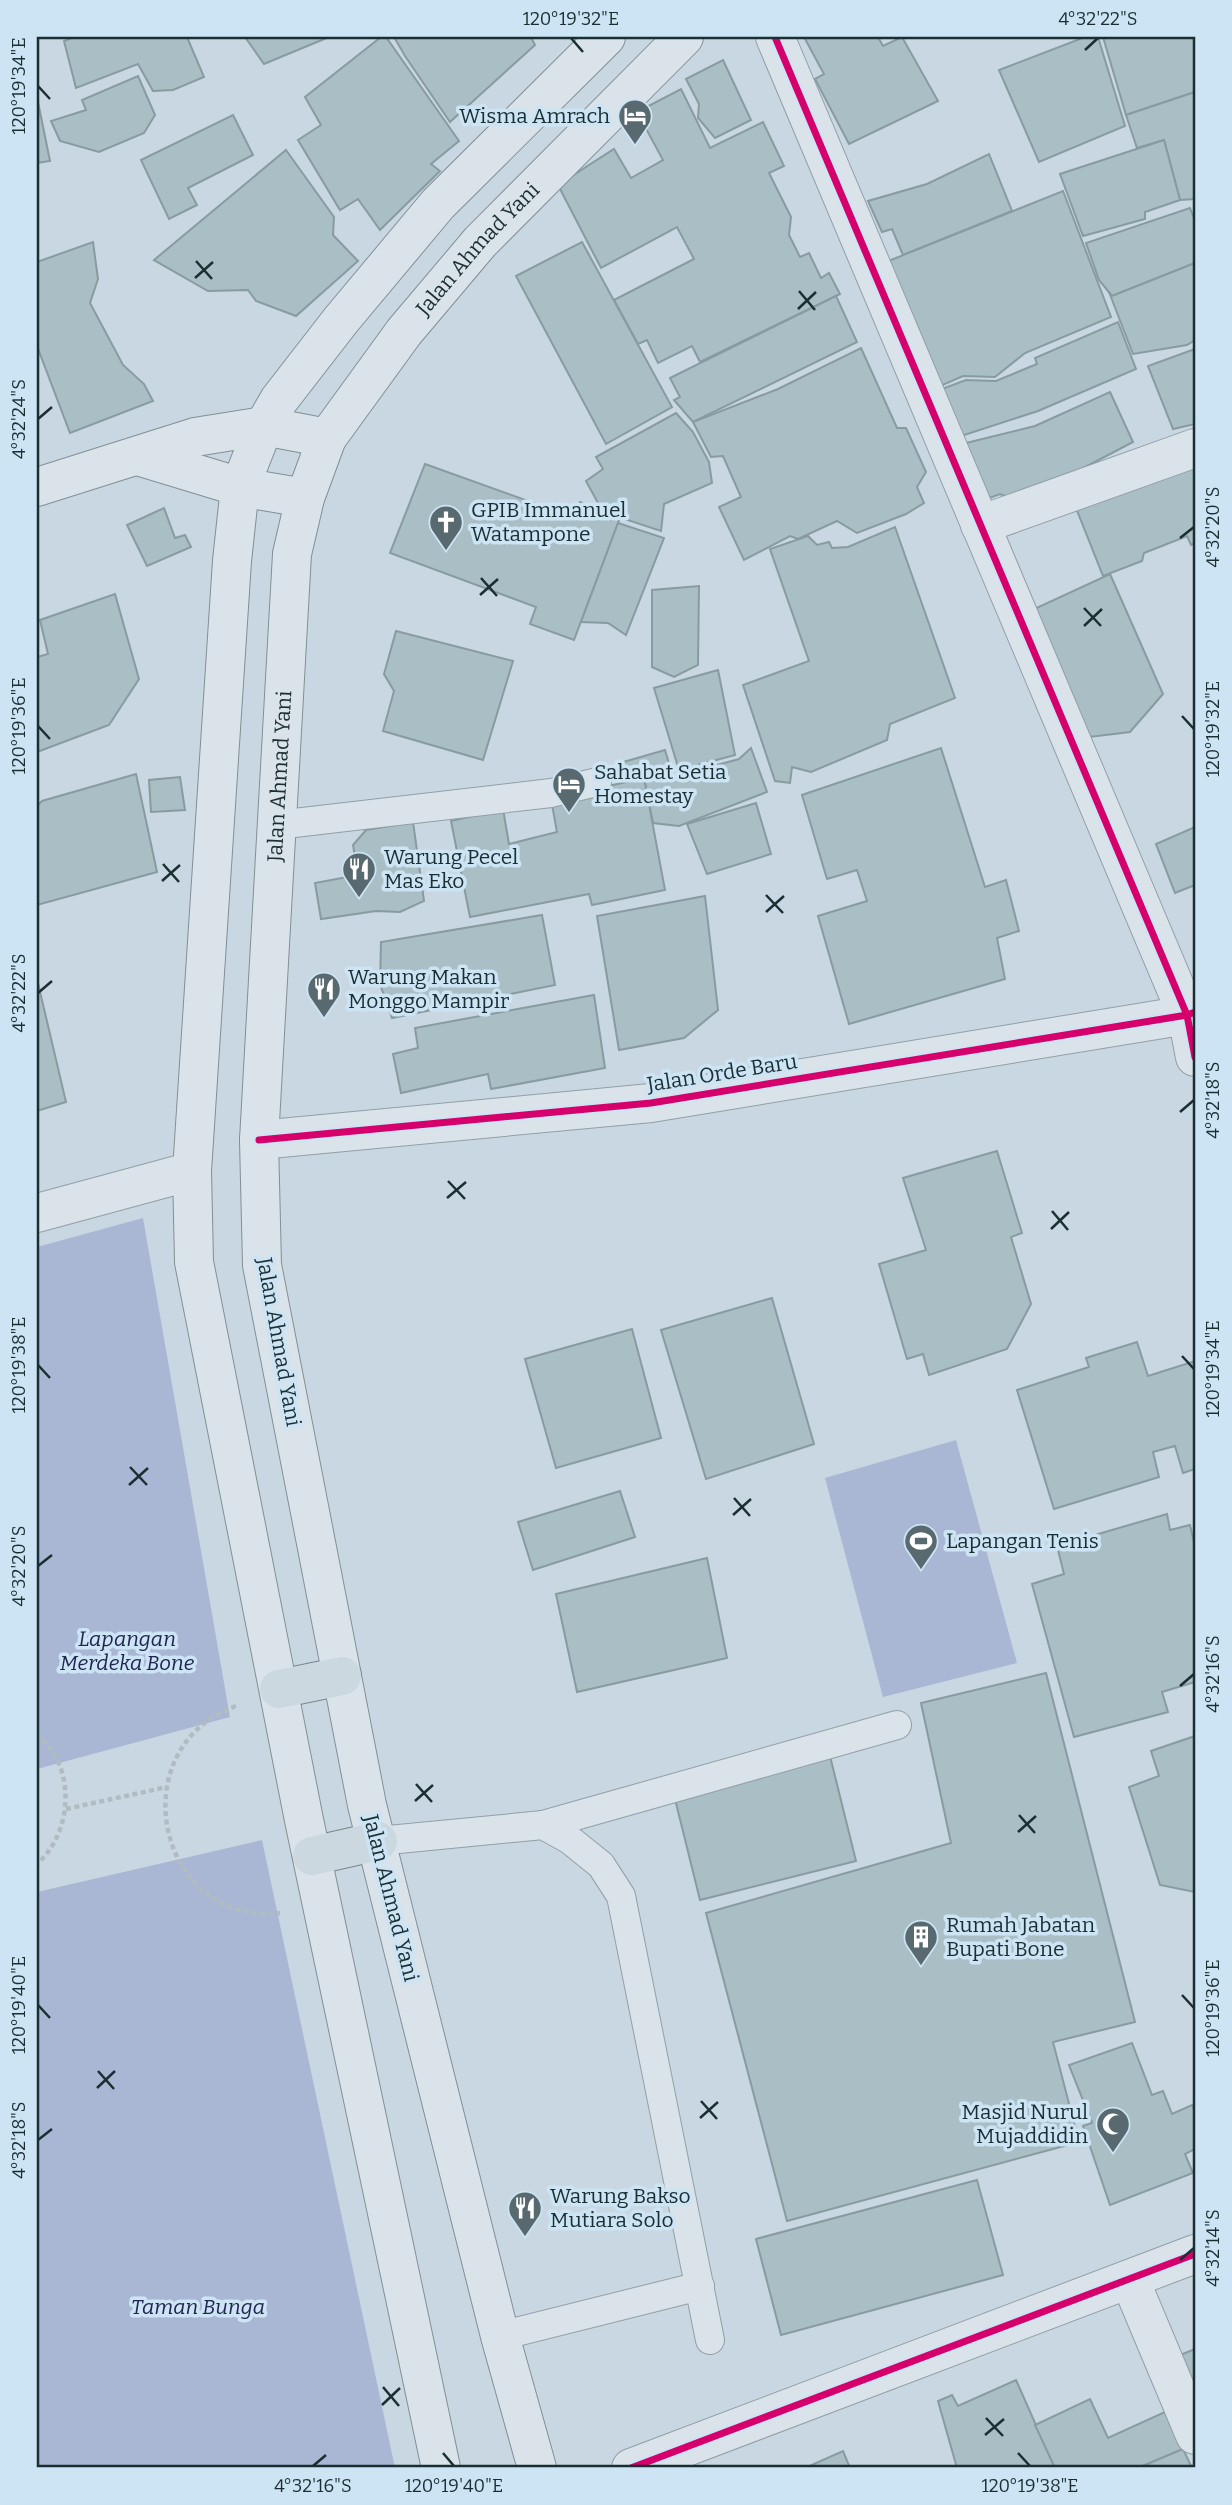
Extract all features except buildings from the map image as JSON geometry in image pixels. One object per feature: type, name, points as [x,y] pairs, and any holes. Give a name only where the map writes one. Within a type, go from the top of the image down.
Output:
[{"type":"main road","points":[[441,2468],[322,1906],[194,1262],[192,1171],[232,561],[240,487],[264,426],[279,401],[341,320],[438,204],[606,37]]},
{"type":"main road","name":"Jalan Ahmad Yani","points":[[537,2468],[500,2336],[367,1805],[262,1265],[259,1140],[292,554],[305,498],[327,438],[404,332],[481,242],[684,37]]},
{"type":"main road","points":[[775,37],[980,525],[1191,1014],[1195,1057]]},
{"type":"main road","points":[[37,487],[195,437],[264,426],[327,438]]},
{"type":"main road","points":[[980,525],[1195,448]]},
{"type":"main road","points":[[138,456],[240,487],[305,498]]},
{"type":"main road","name":"Jalan Orde Baru","points":[[259,1140],[651,1102],[1191,1014]]},
{"type":"main road","points":[[37,1213],[192,1171]]},
{"type":"main road","points":[[280,1692],[342,1676]]},
{"type":"main road","points":[[312,1856],[377,1840]]},
{"type":"main road","points":[[633,2468],[1195,2254]]},
{"type":"main road","points":[[1130,2280],[1195,2434]]},
{"type":"lane","points":[[277,825],[551,793],[597,782]]},
{"type":"lane","points":[[377,1840],[543,1825],[897,1725]]},
{"type":"lane","points":[[543,1825],[570,1840],[601,1865],[621,1896],[710,2340]]},
{"type":"lane","points":[[500,2336],[700,2286]]},
{"type":"path","points":[[280,1692],[223,1711],[200,1727],[182,1748],[170,1773],[164,1801],[166,1829],[176,1856],[191,1879],[213,1898],[239,1910],[266,1915],[322,1906]]},
{"type":"path","points":[[37,1734],[57,1759],[65,1783],[66,1810],[59,1834],[46,1856],[37,1864]]},
{"type":"path","points":[[66,1810],[167,1787]]},
{"type":"green space","name":"Lapangan Merdeka Bone","points":[[143,1218],[230,1717],[37,1769],[37,1247]]},
{"type":"green space","name":"Lapangan Tenis","points":[[956,1440],[1017,1663],[883,1697],[825,1478]]},
{"type":"green space","name":"Taman Bunga","points":[[262,1840],[395,2468],[37,2468],[37,1892]]},
{"type":"cycle path","points":[[775,37],[1187,1015],[1195,1057]]},
{"type":"cycle path","points":[[259,1140],[651,1103],[1195,1012]]},
{"type":"cycle path","points":[[631,2468],[1195,2254]]},
{"type":"place","name":"Wisma Amrach","points":[[635,146]]},
{"type":"place","name":"GPIB Immanuel Watampone","points":[[446,552]]},
{"type":"place","name":"Sahabat Setia Homestay","points":[[569,814]]},
{"type":"place","name":"Warung Pecel Mas Eko","points":[[359,899]]},
{"type":"place","name":"Warung Makan Monggo Mampir","points":[[324,1019]]},
{"type":"place","name":"Lapangan Tenis","points":[[921,1571]]},
{"type":"place","name":"Rumah Jabatan Bupati Bone","points":[[921,1967]]},
{"type":"place","name":"Masjid Nurul Mujaddidin","points":[[1113,2154]]},
{"type":"place","name":"Warung Bakso Mutiara Solo","points":[[525,2238]]}]
